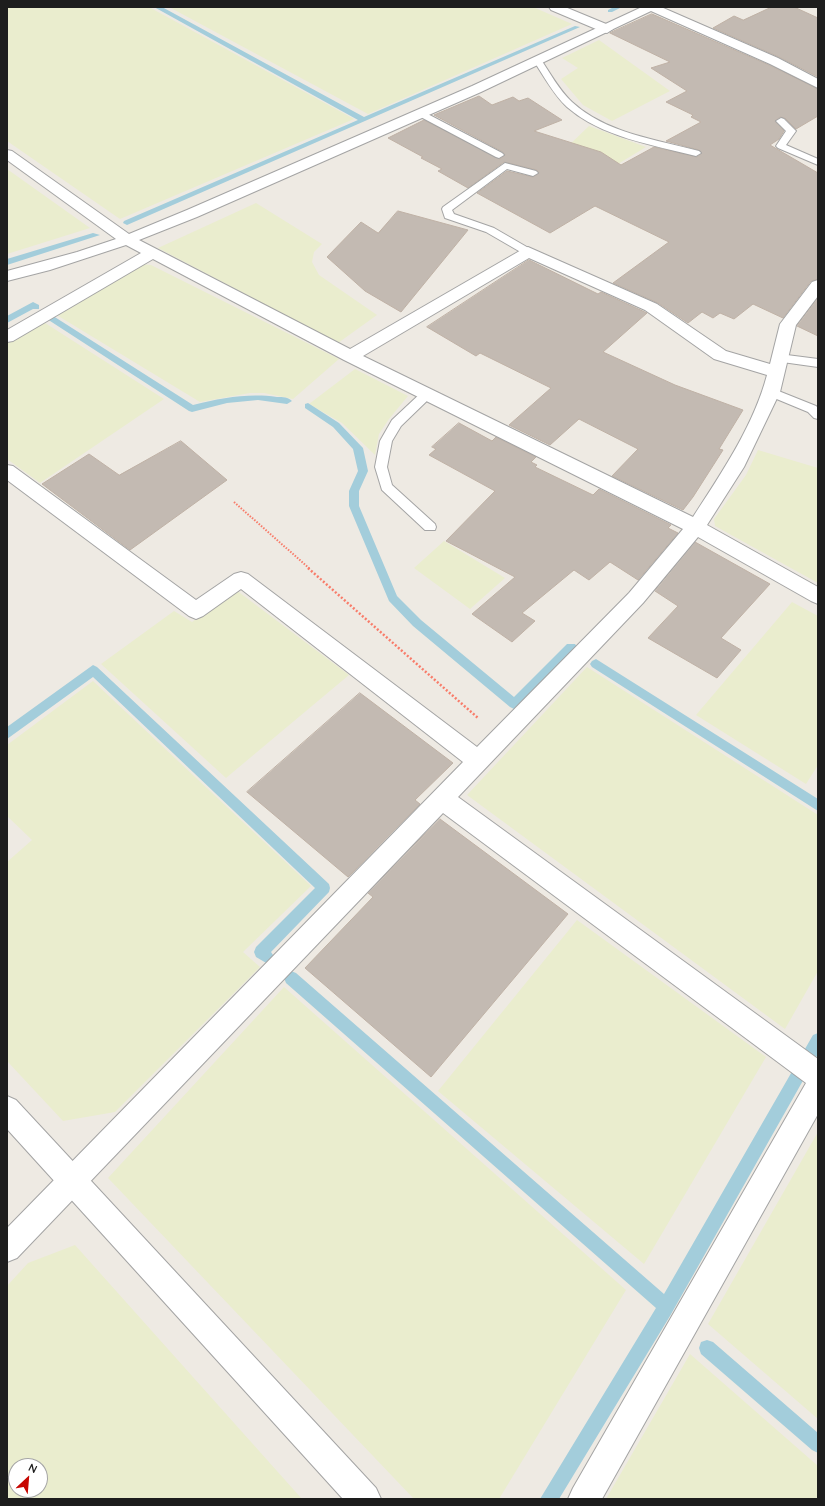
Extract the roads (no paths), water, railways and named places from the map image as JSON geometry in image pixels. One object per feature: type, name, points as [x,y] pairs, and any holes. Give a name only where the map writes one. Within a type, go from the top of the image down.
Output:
[{"type":"street","points":[[555,7],[607,29]]},
{"type":"street","points":[[7,276],[27,272],[128,240],[420,113],[607,29],[651,7],[774,61],[818,84]]},
{"type":"street","points":[[7,154],[128,240],[350,356],[696,527],[818,596]]},
{"type":"street","points":[[350,356],[528,252],[651,307],[720,355],[777,365]]},
{"type":"street","points":[[7,337],[152,253]]},
{"type":"street","points":[[7,1248],[636,598],[696,527],[735,467],[771,392],[788,324],[818,285]]},
{"type":"street","points":[[7,471],[196,611],[241,579],[479,760]]},
{"type":"street","points":[[442,799],[783,1050],[817,1079],[584,1499]]},
{"type":"street","points":[[7,1109],[365,1499]]},
{"type":"lane","points":[[537,60],[570,105],[594,122],[644,139],[696,153]]},
{"type":"lane","points":[[420,113],[499,155]]},
{"type":"lane","points":[[781,121],[791,130],[781,146],[818,162]]},
{"type":"lane","points":[[528,252],[490,230],[449,216],[448,209],[505,166],[533,173]]},
{"type":"lane","points":[[777,365],[818,364]]},
{"type":"lane","points":[[771,392],[812,409],[818,415]]},
{"type":"lane","points":[[427,394],[396,423],[386,441],[381,467],[386,487],[430,527]]},
{"type":"waterway","points":[[157,7],[364,120]]},
{"type":"waterway","points":[[610,11],[619,7]]},
{"type":"waterway","points":[[364,120],[577,27]]},
{"type":"waterway","points":[[127,223],[364,120]]},
{"type":"waterway","points":[[7,262],[96,235]]},
{"type":"waterway","points":[[7,320],[33,305],[36,307]]},
{"type":"waterway","points":[[50,317],[192,409],[227,400],[258,397],[287,401]]},
{"type":"waterway","points":[[308,406],[336,425],[358,448],[363,471],[354,491],[354,506],[393,598],[417,623],[514,704],[571,647]]},
{"type":"waterway","points":[[596,664],[818,806]]},
{"type":"waterway","points":[[7,734],[93,670],[324,888],[261,952],[268,958]]},
{"type":"waterway","points":[[291,978],[666,1306]]},
{"type":"waterway","points":[[549,1499],[664,1310],[818,1040]]},
{"type":"waterway","points":[[707,1348],[818,1444]]}]
